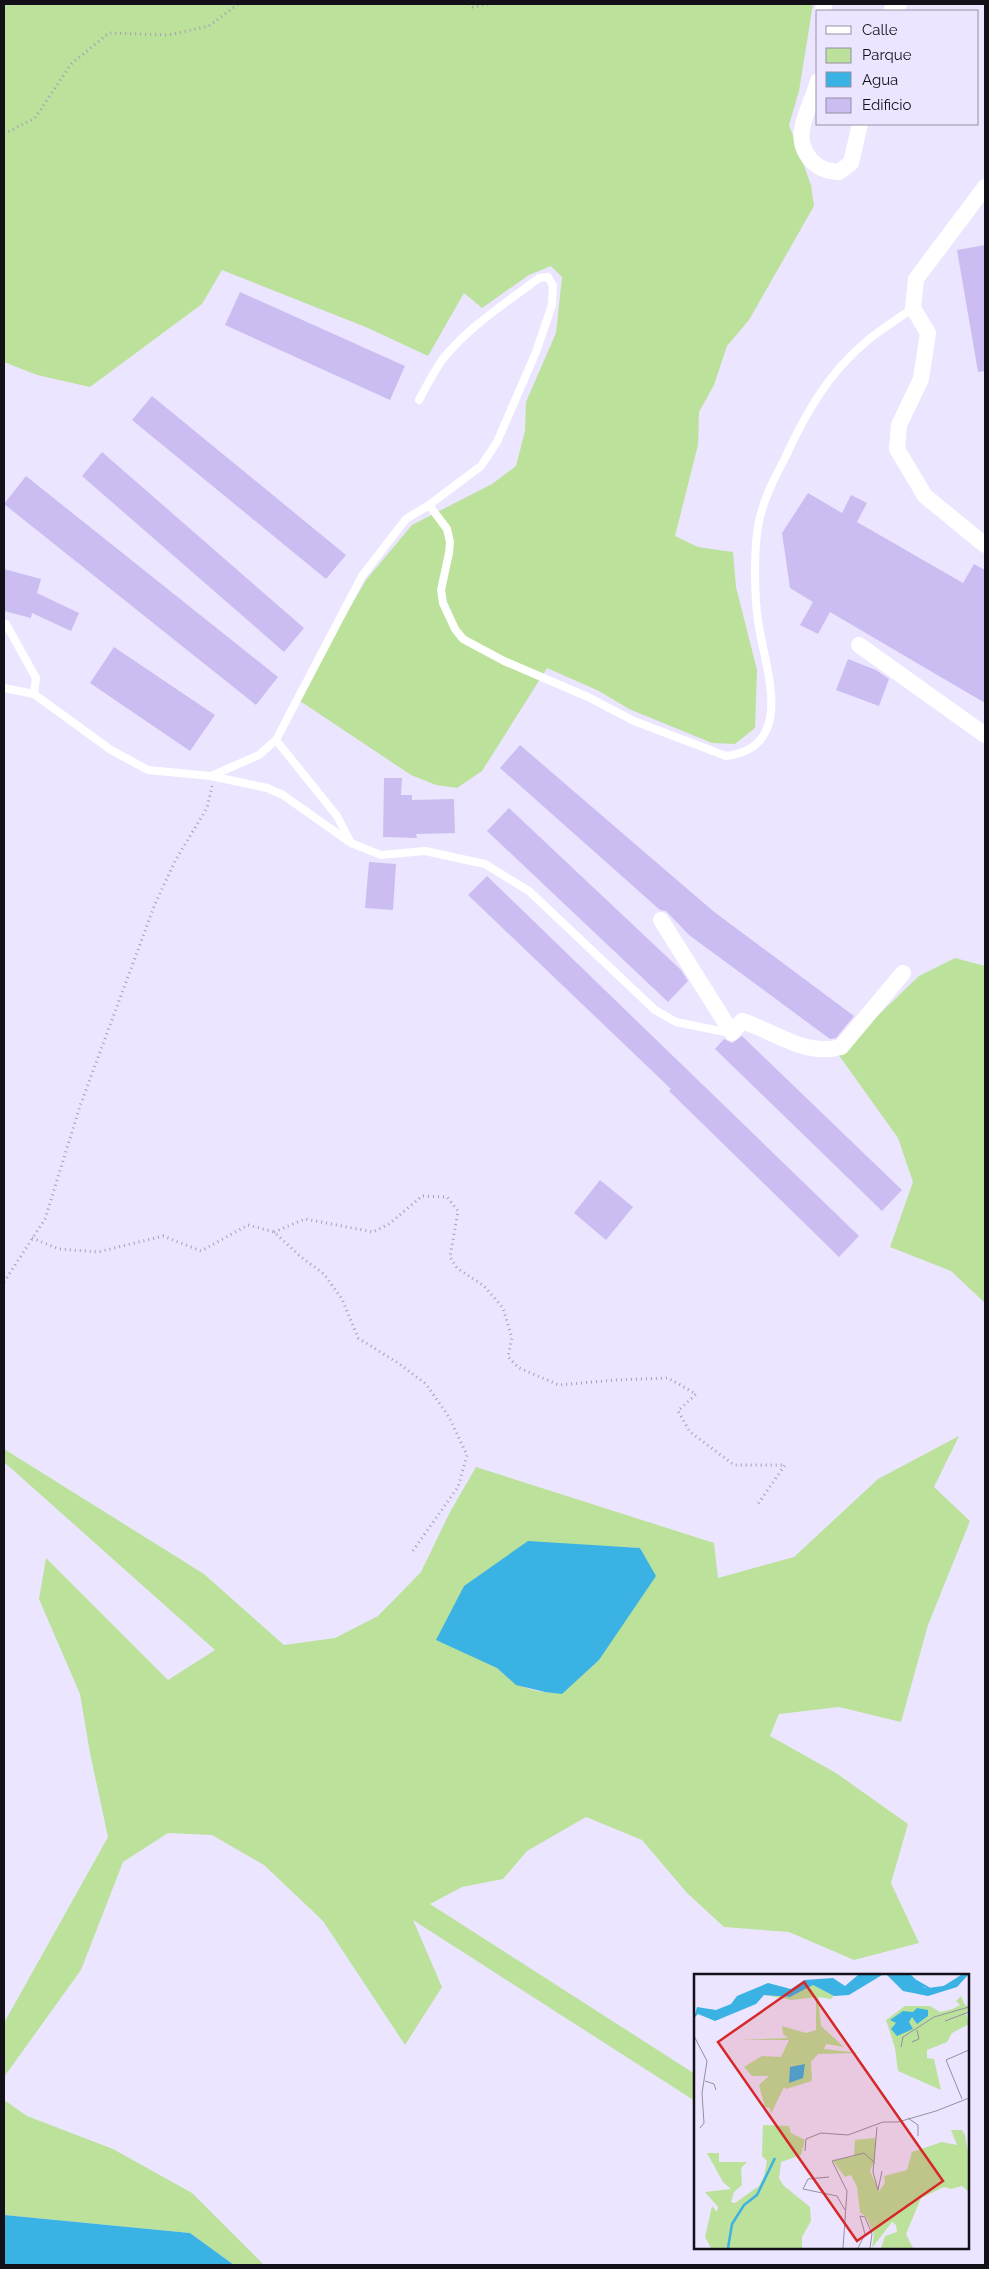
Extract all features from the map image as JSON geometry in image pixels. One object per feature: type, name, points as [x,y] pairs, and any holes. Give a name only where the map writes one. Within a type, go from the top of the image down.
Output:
[{"type":"street","points":[[816,86],[803,122],[800,141],[805,154],[815,165],[828,171],[839,172],[850,163],[860,125]]},
{"type":"street","points":[[985,186],[916,280],[913,308],[928,333],[921,379],[899,425],[897,449],[925,496],[985,545]]},
{"type":"street","points":[[858,645],[985,735]]},
{"type":"street","points":[[661,920],[732,1033],[742,1021],[764,1028],[795,1044],[814,1050],[828,1050],[841,1047],[903,973]]},
{"type":"lane","points":[[211,776],[259,755],[276,740],[362,576],[406,519],[429,505],[481,466],[497,442],[536,352],[552,305],[553,286],[548,277],[539,278],[489,316],[457,344],[442,360],[419,400]]},
{"type":"lane","points":[[429,505],[447,530],[450,542],[449,553],[441,590],[455,628],[463,639],[504,661],[588,698],[634,722],[726,756],[738,754],[751,748],[762,738],[771,720],[772,682],[759,626],[756,569],[760,518],[770,489],[819,393],[848,358],[867,340],[913,308]]},
{"type":"lane","points":[[6,624],[36,678],[34,694]]},
{"type":"lane","points":[[4,688],[34,694],[111,750],[148,770],[211,776],[267,788],[283,795],[351,843],[380,855],[425,851],[485,864],[529,890],[656,1010],[676,1022],[732,1033]]},
{"type":"lane","points":[[276,740],[338,816],[351,843]]},
{"type":"path","points":[[4,134],[35,118],[71,64],[109,33],[169,35],[209,26],[238,4]]},
{"type":"path","points":[[468,4],[473,7],[489,4]]},
{"type":"path","points":[[4,1282],[45,1219],[80,1106],[155,904],[175,861],[207,808],[212,792],[211,776]]},
{"type":"path","points":[[274,1232],[305,1219],[373,1232],[390,1224],[422,1196],[447,1197],[458,1211],[450,1257],[457,1268],[484,1286],[503,1308],[512,1338],[508,1356],[519,1368],[559,1385],[668,1378],[696,1394],[678,1411],[690,1432],[734,1465],[785,1466],[758,1504]]},
{"type":"path","points":[[32,1238],[59,1249],[98,1252],[163,1236],[201,1251],[248,1225],[274,1232],[301,1257],[324,1274],[342,1299],[358,1338],[398,1362],[426,1384],[449,1417],[467,1455],[458,1487],[412,1552]]},
{"type":"green space","points":[[4,4],[813,4],[799,91],[789,125],[811,185],[814,206],[749,320],[727,346],[714,385],[699,412],[698,445],[675,536],[698,547],[733,552],[736,587],[757,670],[755,728],[735,744],[712,743],[629,709],[599,691],[547,668],[482,771],[457,788],[436,785],[411,775],[297,699],[366,580],[412,525],[492,484],[516,466],[525,431],[526,402],[556,333],[562,277],[551,266],[529,275],[482,308],[464,293],[428,356],[368,328],[222,270],[202,304],[90,387],[37,375],[4,362]]},
{"type":"green space","points":[[955,958],[985,966],[985,1303],[951,1271],[890,1247],[913,1182],[898,1138],[838,1054],[919,976]]},
{"type":"green space","points":[[959,1436],[934,1487],[970,1521],[928,1625],[901,1722],[839,1707],[779,1714],[770,1736],[836,1773],[908,1824],[891,1883],[919,1943],[854,1960],[789,1932],[724,1927],[687,1893],[642,1840],[586,1817],[527,1851],[503,1879],[462,1887],[430,1904],[694,2073],[694,2100],[413,1920],[442,1987],[405,2045],[323,1921],[264,1865],[212,1835],[168,1833],[123,1862],[81,1970],[4,2077],[4,2023],[108,1837],[90,1753],[80,1694],[39,1599],[46,1558],[168,1680],[215,1650],[4,1462],[4,1449],[204,1574],[284,1645],[335,1638],[378,1616],[421,1572],[450,1512],[476,1467],[714,1543],[718,1578],[794,1557],[878,1479]],"holes":[[[597,1546],[641,1548],[599,1660],[562,1693],[542,1692],[526,1688],[512,1681],[497,1668]]]},
{"type":"green space","points":[[4,2100],[27,2116],[113,2149],[192,2193],[264,2265],[234,2265],[190,2233],[4,2215]]},
{"type":"water","points":[[528,1541],[640,1548],[656,1576],[599,1660],[562,1694],[516,1685],[497,1668],[436,1640],[464,1586]]},
{"type":"water","points":[[4,2215],[190,2233],[234,2265],[4,2265]]},
{"type":"building","points":[[985,245],[985,371],[978,372],[957,250]]},
{"type":"building","points":[[240,292],[405,366],[390,400],[225,325]]},
{"type":"building","points":[[152,396],[346,555],[326,579],[132,420]]},
{"type":"building","points":[[102,452],[304,628],[284,652],[82,476]]},
{"type":"building","points":[[26,476],[278,677],[256,705],[4,504]]},
{"type":"building","points":[[808,493],[842,513],[851,495],[867,503],[857,522],[963,583],[974,564],[985,570],[985,703],[830,612],[818,634],[800,625],[813,602],[790,588],[782,533]]},
{"type":"building","points":[[4,569],[41,579],[37,593],[79,613],[71,631],[32,613],[31,618],[4,611]]},
{"type":"building","points":[[114,647],[215,715],[190,751],[90,683]]},
{"type":"building","points":[[848,659],[876,670],[889,679],[879,706],[836,690]]},
{"type":"building","points":[[520,745],[713,911],[854,1016],[836,1038],[830,1039],[689,935],[666,911],[660,910],[500,768]]},
{"type":"building","points":[[384,778],[402,778],[401,795],[412,795],[412,800],[454,799],[455,833],[416,834],[417,838],[383,837]]},
{"type":"building","points":[[509,808],[681,970],[688,981],[668,1002],[487,831]]},
{"type":"building","points":[[369,862],[396,864],[393,910],[365,908]]},
{"type":"building","points":[[487,876],[859,1236],[839,1257],[669,1091],[671,1089],[468,895]]},
{"type":"building","points":[[742,1036],[902,1190],[882,1211],[715,1049],[724,1039],[732,1043]]},
{"type":"building","points":[[600,1180],[633,1207],[606,1240],[574,1213]]}]
